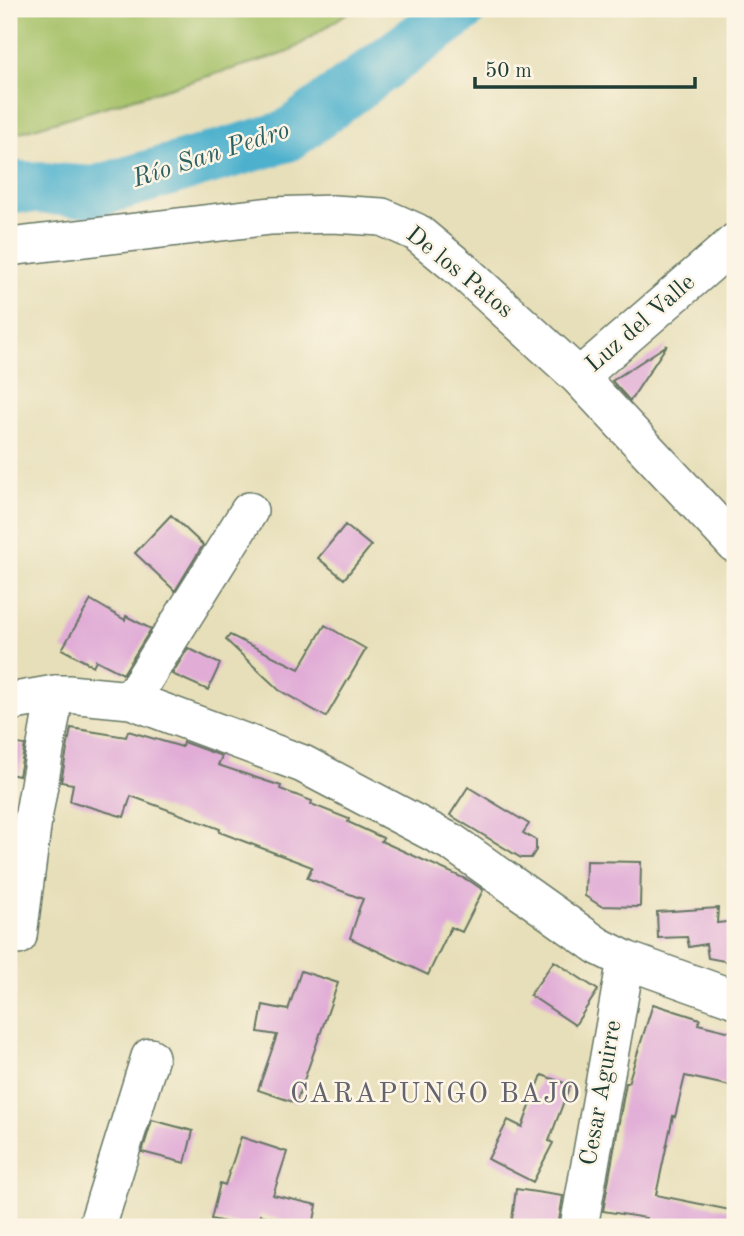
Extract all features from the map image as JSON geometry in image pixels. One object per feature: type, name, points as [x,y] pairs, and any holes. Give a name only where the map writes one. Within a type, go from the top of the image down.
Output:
[{"type":"street","name":"De los Patos","points":[[9,247],[271,216],[333,214],[382,217],[416,232],[462,270],[579,377],[735,544]]},
{"type":"street","name":"Luz del Valle","points":[[579,377],[735,243]]},
{"type":"street","points":[[131,700],[248,511]]},
{"type":"street","points":[[19,936],[33,819],[55,694]]},
{"type":"street","points":[[9,702],[55,694],[131,700],[303,764],[453,843],[598,946],[626,960],[735,999]]},
{"type":"street","name":"Cesar Aguirre","points":[[579,1227],[626,960]]},
{"type":"street","points":[[97,1227],[150,1057]]},
{"type":"green space","points":[[9,9],[353,9],[289,52],[14,134]]},
{"type":"building","points":[[667,345],[630,401],[612,381]]},
{"type":"building","points":[[171,515],[203,545],[175,591],[135,553]]},
{"type":"building","points":[[345,525],[371,546],[344,579],[318,558]]},
{"type":"building","points":[[91,600],[125,620],[126,616],[151,629],[123,674],[96,660],[93,666],[62,649]]},
{"type":"building","points":[[325,625],[366,649],[326,717],[279,690],[226,640],[230,635],[299,669]]},
{"type":"building","points":[[188,648],[220,664],[208,690],[172,674]]},
{"type":"building","points":[[71,728],[126,737],[128,731],[182,747],[183,742],[222,756],[218,765],[281,786],[280,789],[349,819],[348,822],[383,838],[381,841],[470,881],[483,890],[462,932],[451,927],[428,975],[350,938],[363,899],[307,878],[312,867],[131,796],[124,817],[70,801],[73,784],[61,782]]},
{"type":"building","points":[[9,743],[25,745],[19,776],[9,774]]},
{"type":"building","points":[[468,787],[529,824],[523,833],[536,840],[536,850],[531,858],[521,858],[450,815]]},
{"type":"building","points":[[586,861],[641,862],[640,907],[601,906],[585,896]]},
{"type":"building","points":[[718,908],[717,923],[735,921],[735,963],[708,958],[706,944],[689,947],[687,937],[658,938],[657,912]]},
{"type":"building","points":[[554,961],[598,990],[575,1025],[530,995]]},
{"type":"building","points":[[301,971],[338,983],[296,1103],[258,1090],[277,1035],[258,1032],[263,1005],[288,1010]]},
{"type":"building","points":[[653,1004],[700,1019],[698,1024],[735,1033],[735,1087],[685,1076],[675,1117],[673,1116],[656,1195],[735,1211],[735,1227],[658,1227],[645,1225],[646,1218],[603,1211],[626,1083]]},
{"type":"building","points":[[542,1075],[570,1085],[549,1141],[553,1143],[533,1182],[488,1159],[508,1120],[522,1127]]},
{"type":"building","points":[[152,1120],[193,1131],[185,1163],[142,1152]]},
{"type":"building","points":[[241,1137],[287,1152],[273,1195],[317,1205],[313,1226],[260,1215],[257,1227],[211,1219],[220,1183],[225,1185]]},
{"type":"building","points":[[516,1189],[563,1196],[558,1227],[511,1227]]},
{"type":"waterway","name":"Río San Pedro","points":[[9,186],[94,192],[287,136],[460,9]]},
{"type":"district","name":"CARAPUNGO BAJO","points":[[436,1095]]}]
